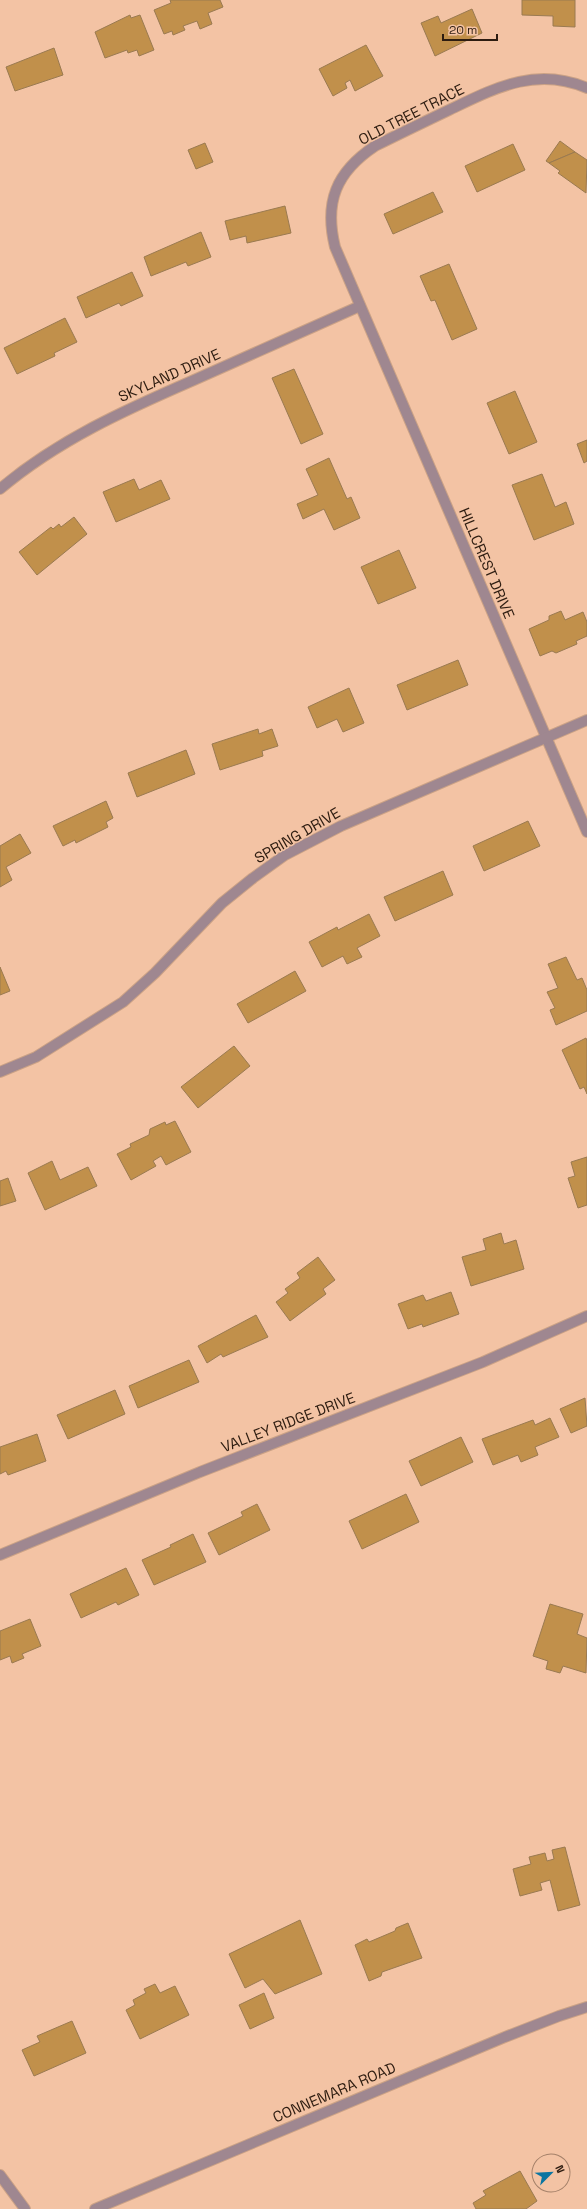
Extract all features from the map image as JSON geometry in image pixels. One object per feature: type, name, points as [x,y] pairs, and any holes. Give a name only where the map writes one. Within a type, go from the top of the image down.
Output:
[{"type":"street","name":"OLD TREE TRACE","points":[[360,306],[335,247],[330,228],[332,198],[346,170],[358,157],[402,133],[491,90],[511,83],[530,79],[554,80],[577,84],[587,88]]},
{"type":"street","name":"SKYLAND DRIVE","points":[[0,489],[20,472],[75,436],[121,412],[360,306]]},
{"type":"street","name":"HILLCREST DRIVE","points":[[360,306],[587,832]]},
{"type":"street","name":"SPRING DRIVE","points":[[0,1072],[36,1057],[123,1002],[155,973],[222,903],[253,878],[285,856],[341,826],[587,720]]},
{"type":"street","name":"VALLEY RIDGE DRIVE","points":[[0,1555],[200,1472],[483,1362],[587,1316]]},
{"type":"street","name":"CONNEMARA ROAD","points":[[95,2209],[505,2037],[587,2007]]},
{"type":"street","points":[[0,2175],[24,2209]]},
{"type":"building","points":[[170,0],[220,0],[223,7],[208,13],[212,24],[200,29],[197,21],[183,26],[185,30],[173,35],[172,31],[164,34],[154,10],[171,3]]},
{"type":"building","points":[[522,0],[575,0],[575,27],[553,26],[553,16],[522,15]]},
{"type":"building","points":[[472,9],[482,33],[435,56],[421,23],[438,16],[441,23]]},
{"type":"building","points":[[130,15],[131,18],[140,15],[154,50],[139,56],[137,50],[128,53],[127,50],[105,58],[95,32]]},
{"type":"building","points":[[366,45],[383,76],[355,91],[350,80],[345,83],[347,88],[333,96],[319,69]]},
{"type":"building","points":[[54,48],[63,75],[15,91],[6,67]]},
{"type":"building","points":[[560,141],[575,152],[549,163],[546,161]]},
{"type":"building","points":[[205,143],[213,162],[196,169],[188,150]]},
{"type":"building","points":[[513,144],[525,170],[477,192],[465,166]]},
{"type":"building","points":[[575,152],[587,160],[586,193],[558,173],[560,171],[549,163]]},
{"type":"building","points":[[433,192],[443,212],[393,234],[384,214]]},
{"type":"building","points":[[285,206],[291,233],[247,243],[246,236],[230,240],[225,221]]},
{"type":"building","points":[[201,232],[211,257],[188,266],[186,262],[151,276],[144,257]]},
{"type":"building","points":[[449,264],[477,329],[452,340],[435,300],[431,301],[420,276]]},
{"type":"building","points":[[132,272],[143,296],[121,306],[119,303],[86,318],[77,297]]},
{"type":"building","points":[[65,318],[77,342],[54,353],[55,356],[17,374],[4,348]]},
{"type":"building","points":[[294,369],[323,434],[301,444],[272,378]]},
{"type":"building","points":[[515,391],[537,442],[509,454],[487,403]]},
{"type":"building","points":[[587,440],[587,461],[584,463],[577,444]]},
{"type":"building","points":[[329,458],[347,499],[351,497],[360,518],[334,530],[324,509],[303,519],[297,504],[318,495],[306,469]]},
{"type":"building","points":[[542,474],[555,507],[566,502],[574,524],[534,540],[512,485]]},
{"type":"building","points":[[134,479],[139,490],[161,480],[170,499],[116,522],[103,492]]},
{"type":"building","points":[[74,517],[87,534],[37,575],[19,552],[51,527],[53,529],[59,524],[61,527]]},
{"type":"building","points":[[399,550],[416,588],[378,604],[361,567]]},
{"type":"building","points":[[561,611],[565,620],[583,612],[587,622],[587,636],[576,641],[577,644],[556,653],[552,651],[540,656],[529,629],[549,620],[549,616]]},
{"type":"building","points":[[458,660],[468,685],[407,710],[397,685]]},
{"type":"building","points":[[349,688],[364,723],[343,732],[337,719],[317,728],[308,707]]},
{"type":"building","points":[[258,729],[259,734],[272,729],[278,746],[262,751],[263,756],[220,770],[212,744]]},
{"type":"building","points":[[186,750],[195,774],[137,797],[128,773]]},
{"type":"building","points":[[106,801],[113,818],[106,822],[108,827],[76,843],[75,840],[63,846],[53,826]]},
{"type":"building","points":[[528,821],[540,846],[484,871],[473,846]]},
{"type":"building","points":[[20,834],[31,853],[6,867],[12,880],[0,887],[0,846]]},
{"type":"building","points":[[443,871],[453,895],[395,921],[384,897]]},
{"type":"building","points":[[369,914],[380,936],[357,948],[362,957],[347,964],[343,956],[322,967],[309,942],[337,927],[338,930]]},
{"type":"building","points":[[566,957],[577,980],[582,978],[587,990],[587,1011],[556,1025],[550,1010],[555,1008],[547,992],[558,988],[548,964]]},
{"type":"building","points":[[0,967],[10,991],[0,995]]},
{"type":"building","points":[[295,971],[306,991],[248,1023],[237,1004]]},
{"type":"building","points":[[586,1038],[587,1094],[584,1087],[580,1089],[562,1050]]},
{"type":"building","points":[[234,1046],[250,1066],[198,1108],[181,1087]]},
{"type":"building","points":[[175,1121],[191,1152],[166,1165],[161,1156],[153,1161],[156,1166],[131,1180],[117,1154],[131,1147],[130,1144],[149,1135],[150,1129],[165,1122],[166,1125]]},
{"type":"building","points":[[587,1157],[587,1205],[578,1208],[568,1178],[575,1176],[571,1162]]},
{"type":"building","points":[[52,1161],[60,1180],[88,1167],[97,1186],[45,1210],[28,1173]]},
{"type":"building","points":[[8,1178],[16,1201],[0,1206],[0,1181]]},
{"type":"building","points":[[501,1233],[504,1244],[516,1240],[524,1269],[471,1286],[462,1257],[486,1250],[483,1239]]},
{"type":"building","points":[[318,1257],[335,1280],[323,1289],[326,1294],[290,1321],[276,1302],[288,1293],[285,1289],[300,1278],[297,1273]]},
{"type":"building","points":[[451,1292],[459,1314],[423,1327],[422,1324],[408,1329],[398,1304],[423,1295],[426,1301]]},
{"type":"building","points":[[256,1315],[268,1337],[223,1357],[221,1354],[207,1363],[198,1346]]},
{"type":"building","points":[[189,1360],[199,1382],[138,1408],[129,1386]]},
{"type":"building","points":[[115,1390],[125,1414],[68,1439],[57,1415]]},
{"type":"building","points":[[585,1398],[587,1426],[571,1433],[560,1409]]},
{"type":"building","points":[[550,1418],[559,1437],[535,1447],[538,1455],[521,1462],[518,1455],[493,1465],[482,1439],[533,1420],[535,1425]]},
{"type":"building","points":[[37,1434],[46,1461],[8,1475],[6,1471],[0,1474],[0,1447]]},
{"type":"building","points":[[461,1437],[473,1462],[421,1486],[409,1461]]},
{"type":"building","points":[[406,1494],[419,1522],[362,1549],[349,1521]]},
{"type":"building","points":[[257,1504],[270,1530],[219,1555],[208,1533],[243,1516],[241,1512]]},
{"type":"building","points":[[193,1534],[206,1562],[154,1585],[142,1560],[171,1547],[170,1545]]},
{"type":"building","points":[[126,1568],[139,1595],[118,1605],[116,1602],[81,1618],[70,1594]]},
{"type":"building","points":[[550,1604],[583,1614],[577,1634],[587,1638],[586,1673],[563,1666],[560,1673],[546,1669],[548,1661],[533,1656]]},
{"type":"building","points":[[30,1619],[41,1646],[22,1654],[24,1658],[12,1663],[10,1656],[0,1660],[0,1631]]},
{"type":"building","points":[[565,1847],[580,1905],[558,1911],[550,1880],[540,1883],[542,1890],[520,1896],[513,1869],[531,1864],[529,1857],[545,1853],[547,1861],[554,1859],[552,1850]]},
{"type":"building","points":[[300,1920],[322,1974],[275,1994],[263,1979],[245,1988],[229,1954]]},
{"type":"building","points":[[408,1923],[422,1958],[382,1972],[381,1976],[369,1981],[355,1945],[367,1939],[369,1942],[395,1931],[396,1928]]},
{"type":"building","points":[[155,1984],[160,1993],[175,1986],[189,2015],[140,2039],[126,2010],[135,2005],[133,2000],[146,1993],[144,1989]]},
{"type":"building","points":[[264,1993],[274,2018],[250,2029],[239,2005]]},
{"type":"building","points":[[72,2021],[86,2053],[34,2076],[22,2050],[40,2042],[37,2036]]},
{"type":"building","points":[[520,2171],[531,2193],[537,2201],[526,2209],[476,2209],[473,2203],[486,2195],[483,2191]]}]
